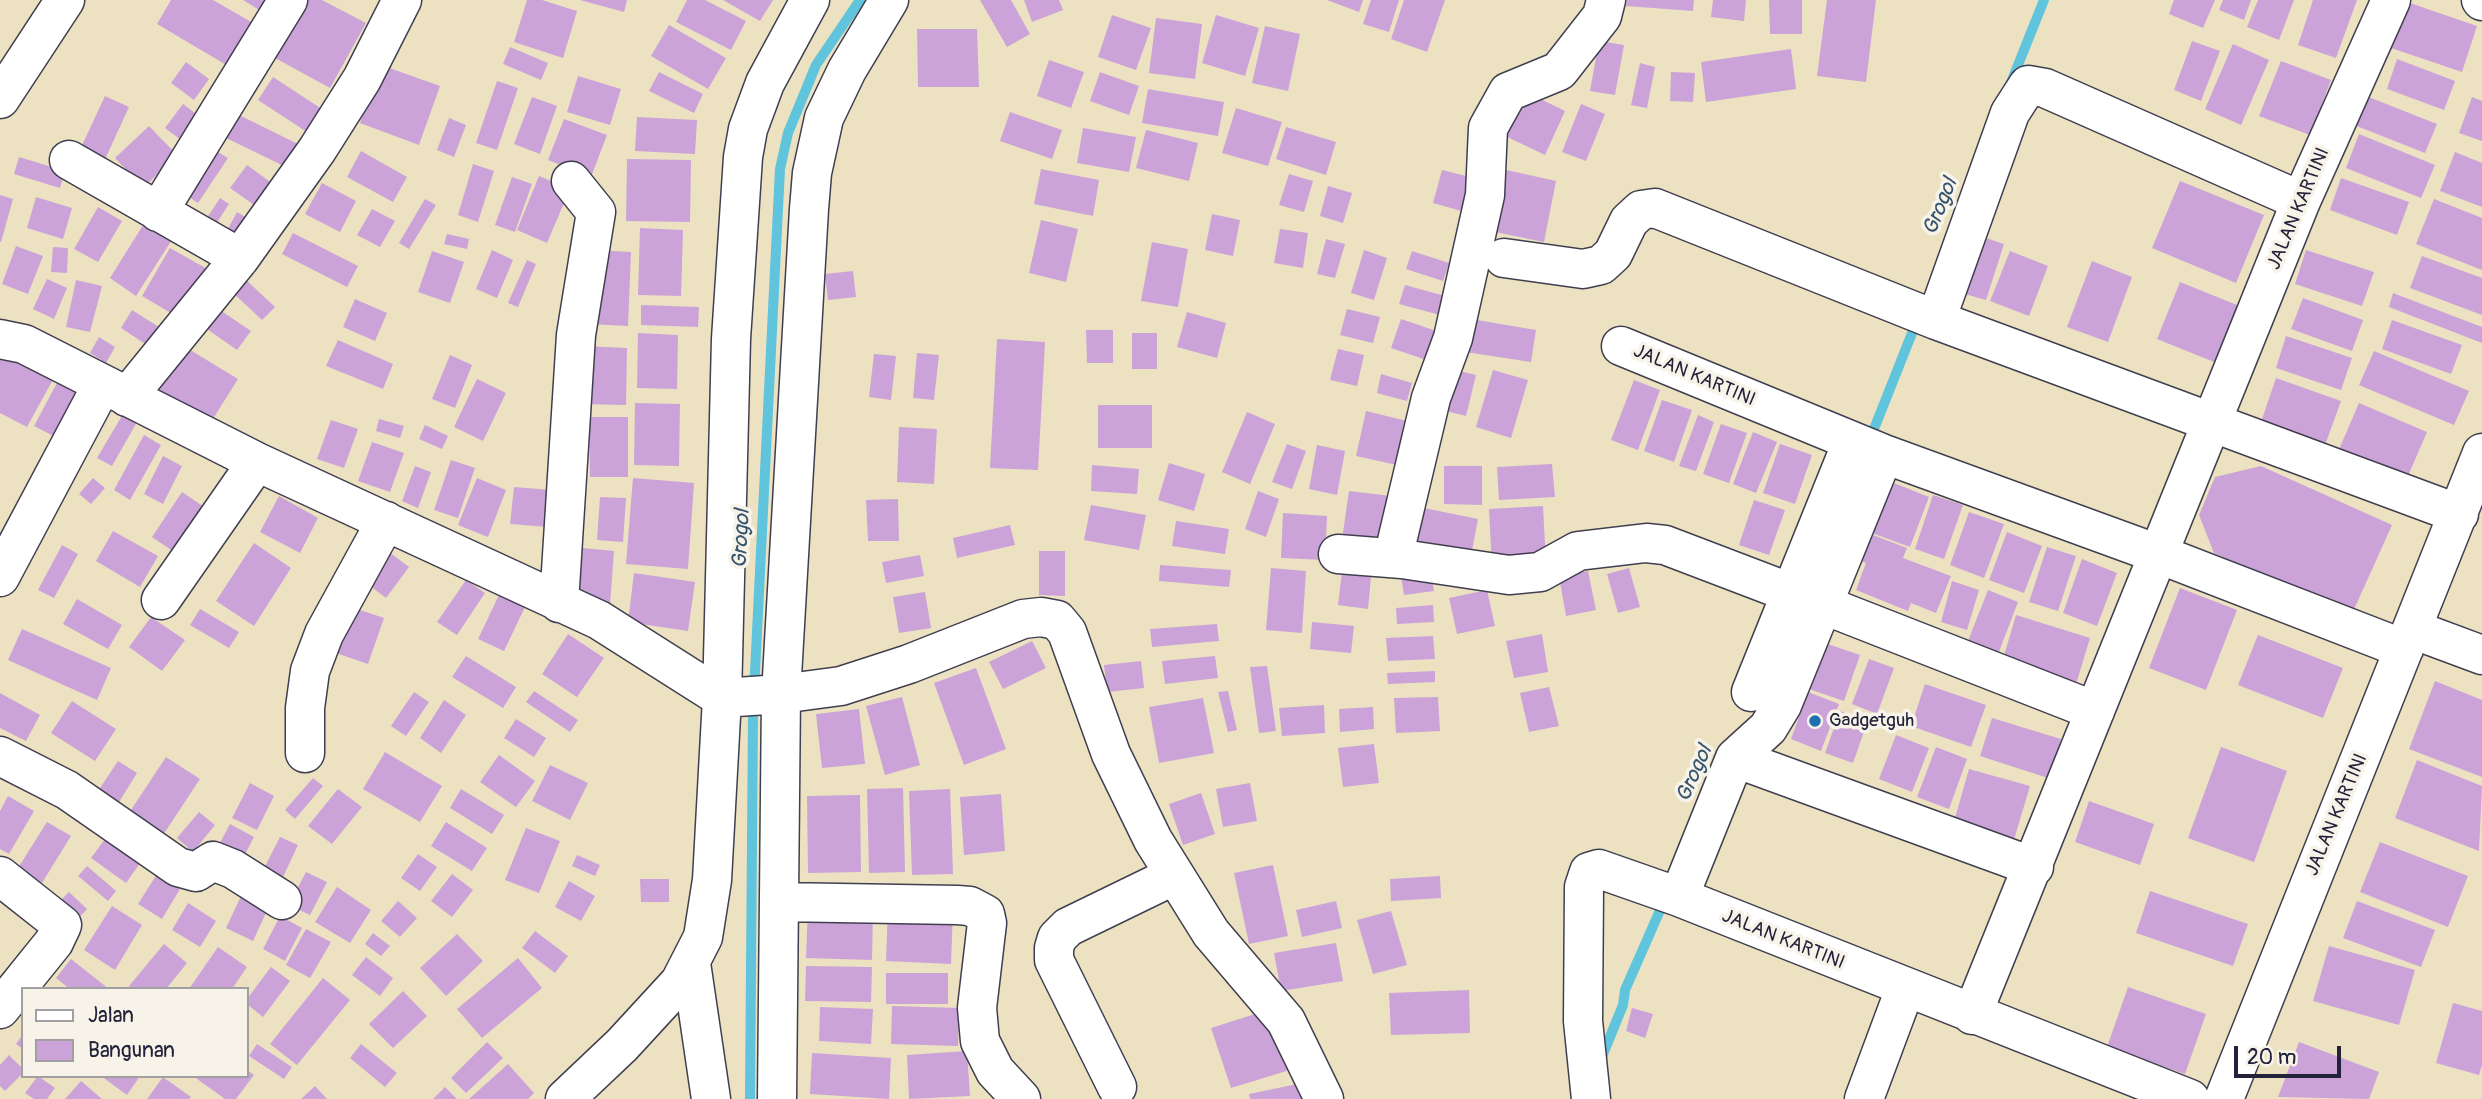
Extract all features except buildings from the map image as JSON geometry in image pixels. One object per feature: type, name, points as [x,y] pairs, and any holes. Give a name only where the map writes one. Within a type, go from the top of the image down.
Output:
[{"type":"street","points":[[0,99],[65,0]]},
{"type":"street","points":[[158,212],[288,0]]},
{"type":"street","points":[[0,577],[115,391],[240,258],[346,107],[402,0]]},
{"type":"street","points":[[565,1099],[647,1019],[680,982],[703,937],[712,880],[724,698],[731,339],[743,157],[748,129],[765,83],[810,0]]},
{"type":"street","points":[[777,1099],[780,902],[778,695],[812,173],[824,118],[889,0]]},
{"type":"street","points":[[1393,558],[1431,398],[1453,338],[1485,195],[1488,128],[1508,92],[1559,71],[1602,16],[1606,0]]},
{"type":"street","name":"JALAN KARTINI","points":[[1972,1015],[2161,555],[2301,201],[2391,0]]},
{"type":"street","points":[[1923,315],[2010,113],[2028,85],[2045,88],[2301,201]]},
{"type":"street","points":[[69,160],[240,258]]},
{"type":"street","points":[[559,603],[576,335],[596,212],[571,181]]},
{"type":"street","points":[[1504,258],[1583,269],[1601,265],[1613,254],[1629,221],[1641,210],[1655,208],[1923,315],[2459,514]]},
{"type":"street","points":[[0,339],[24,344],[257,462],[599,620],[724,698],[778,695],[841,685],[875,676],[1023,619],[1041,617],[1057,620],[1068,632],[1111,754],[1173,876],[1211,933],[1286,1021],[1300,1043],[1324,1099]]},
{"type":"street","name":"JALAN KARTINI","points":[[1621,346],[1868,448],[2161,555],[2408,639]]},
{"type":"street","points":[[1671,894],[1735,758],[1775,719],[1807,599],[1868,448]]},
{"type":"street","name":"JALAN KARTINI","points":[[2224,1099],[2482,453]]},
{"type":"street","points":[[161,600],[257,462]]},
{"type":"street","points":[[305,753],[304,708],[310,671],[324,634],[386,521]]},
{"type":"street","points":[[1338,554],[1393,558],[1509,575],[1540,572],[1578,551],[1646,543],[1665,545],[2095,711]]},
{"type":"street","points":[[1751,692],[1807,599]]},
{"type":"street","points":[[2408,639],[2482,655]]},
{"type":"street","points":[[0,755],[67,790],[178,867],[196,872],[213,861],[233,869],[282,900]]},
{"type":"street","points":[[1735,758],[2034,867]]},
{"type":"street","name":"JALAN KARTINI","points":[[1591,1099],[1583,1021],[1585,878],[1589,872],[1599,869],[1671,894],[1905,989],[2190,1099]]},
{"type":"street","points":[[0,876],[62,925],[54,942],[0,1009]]},
{"type":"street","points":[[1117,1087],[1054,960],[1054,948],[1057,938],[1068,927],[1173,876]]},
{"type":"street","points":[[780,902],[957,905],[970,906],[985,914],[987,923],[977,1008],[980,1041],[995,1071],[1021,1099]]},
{"type":"street","points":[[691,963],[711,1099]]},
{"type":"street","points":[[1864,1099],[1905,989]]},
{"type":"waterway","name":"Grogol","points":[[750,1099],[753,712],[780,169],[788,133],[816,65],[860,0]]},
{"type":"waterway","name":"Grogol","points":[[2010,85],[2044,0]]},
{"type":"waterway","name":"Grogol","points":[[1874,429],[1918,318]]},
{"type":"waterway","name":"Grogol","points":[[1601,1059],[1623,1005],[1625,990],[1665,899]]},
{"type":"place","name":"Gadgetguh","points":[[1815,721]]}]
